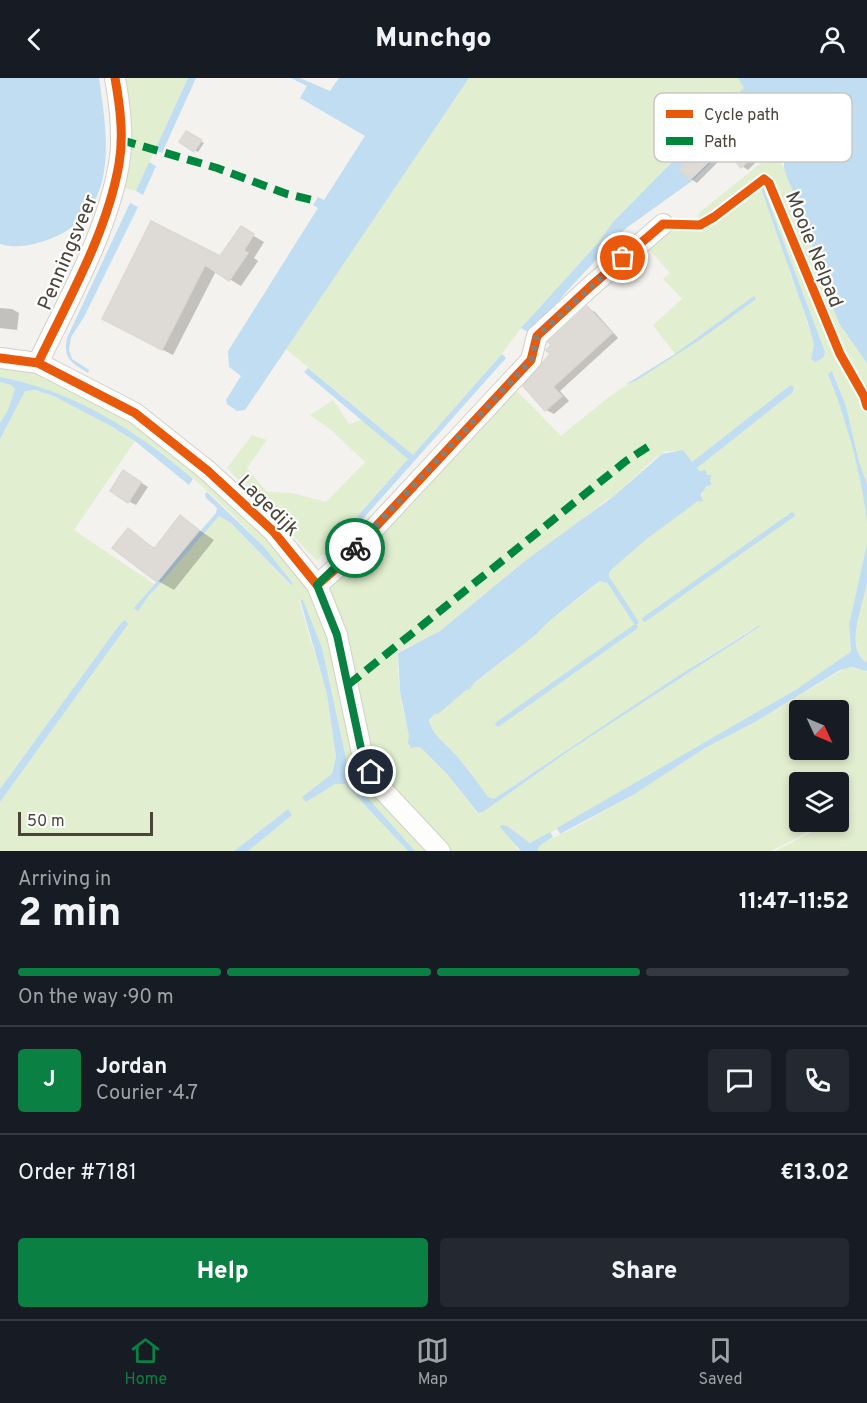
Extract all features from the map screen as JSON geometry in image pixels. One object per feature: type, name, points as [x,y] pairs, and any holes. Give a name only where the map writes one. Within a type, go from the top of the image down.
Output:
[{"type":"street","name":"Penningsveer","points":[[38,363],[106,217],[119,164],[121,136],[115,78]]},
{"type":"street","points":[[317,585],[341,564],[531,360],[537,336],[663,224]]},
{"type":"street","points":[[0,358],[38,363]]},
{"type":"street","name":"Lagedijk","points":[[38,363],[135,413],[208,471],[273,531],[317,585],[337,635],[363,758],[380,787],[440,851]]},
{"type":"green space","points":[[124,78],[188,78],[136,191],[125,188],[130,133],[129,105]]},
{"type":"green space","points":[[469,78],[738,78],[745,88],[739,93],[654,93],[654,162],[672,162],[613,222],[598,243],[521,328],[502,354],[413,455],[286,349]]},
{"type":"green space","points":[[762,162],[781,162],[802,212],[824,286],[840,325],[867,363],[867,396],[836,340],[769,177],[763,175],[705,218],[698,220],[699,213]]},
{"type":"green space","points":[[766,182],[831,339],[865,405],[867,484],[859,462],[846,406],[833,372],[828,374],[846,422],[864,492],[867,522],[867,544],[849,625],[851,651],[823,673],[797,689],[533,842],[526,842],[507,826],[517,849],[521,851],[451,851],[398,793],[372,753],[329,593],[328,581],[512,386],[561,436],[610,396],[675,354],[653,325],[682,299],[663,279],[670,273],[644,244],[671,226],[696,227],[709,223]],"holes":[[[763,187],[825,352],[811,359],[814,345],[794,280],[791,277],[761,188]],[[790,385],[795,390],[793,392],[697,468],[708,476],[712,484],[703,490],[702,503],[698,500],[648,538],[612,569],[609,573],[610,580],[606,583],[601,581],[540,628],[533,637],[429,721],[436,735],[459,759],[488,797],[494,799],[703,660],[759,627],[570,750],[483,812],[477,813],[447,774],[420,747],[414,748],[402,701],[398,653],[440,631],[515,569],[614,496],[655,458],[666,451],[681,451],[692,462]]]},
{"type":"green space","points":[[0,368],[43,375],[132,422],[171,449],[261,527],[309,587],[323,616],[352,745],[430,851],[415,851],[367,797],[349,772],[322,648],[303,600],[300,599],[327,694],[336,757],[332,774],[303,796],[306,802],[335,784],[345,784],[408,851],[248,851],[292,815],[288,809],[234,851],[0,851],[0,802],[128,623],[125,620],[120,624],[0,789],[0,439],[25,390],[37,391],[66,401],[135,441],[74,530],[154,584],[135,608],[139,609],[219,516],[231,523],[291,586],[292,582],[265,549],[233,516],[162,454],[124,427],[83,405],[42,388],[0,377]]},
{"type":"green space","points":[[0,382],[11,385],[15,389],[8,410],[0,423]]},
{"type":"green space","points":[[333,400],[349,424],[362,420],[408,459],[317,561],[227,468],[252,435],[267,440],[247,468],[267,492],[292,493],[326,502],[365,462],[330,429],[310,415]]},
{"type":"green space","points":[[867,582],[867,663],[860,656],[856,636]]},
{"type":"green space","points":[[847,667],[867,671],[867,851],[775,851],[812,832],[849,832],[849,811],[863,803],[849,811],[849,772],[789,772],[789,832],[808,832],[771,851],[538,851],[539,846],[543,843],[633,795],[705,748],[789,702],[789,760],[849,760],[849,700],[792,700]]},
{"type":"water","points":[[0,78],[99,78],[106,149],[99,192],[88,211],[73,227],[50,239],[25,246],[0,244]]},
{"type":"water","points":[[188,78],[196,78],[162,153],[155,150]]},
{"type":"water","points":[[291,78],[300,78],[330,91],[339,78],[469,78],[245,410],[237,411],[227,404],[226,400],[241,376],[229,367],[228,351],[318,208],[313,205],[318,197],[324,200],[365,136],[300,98],[307,86]]},
{"type":"water","points":[[738,78],[867,78],[867,363],[840,325],[824,286],[802,212],[784,168],[784,162],[852,162],[852,93],[738,93],[744,88]]},
{"type":"water","points":[[149,162],[156,166],[143,195],[136,191]]},
{"type":"water","points":[[672,162],[711,162],[692,181],[625,229],[566,292],[548,315],[528,332],[521,328],[598,243],[613,222]]},
{"type":"water","points":[[763,187],[825,352],[823,358],[815,362],[811,359],[814,345],[808,323],[761,188]]},
{"type":"water","points":[[130,203],[138,207],[84,317],[71,337],[69,350],[72,359],[89,370],[88,373],[77,366],[67,355],[67,338]]},
{"type":"water","points":[[754,296],[756,299],[701,339],[637,380],[625,385],[675,354]]},
{"type":"water","points":[[502,354],[506,358],[328,558],[324,554],[408,459],[304,372],[308,368],[413,455]]},
{"type":"water","points":[[832,371],[846,406],[859,462],[867,484],[867,522],[852,447],[828,374]]},
{"type":"water","points":[[0,377],[53,392],[103,415],[150,445],[193,479],[189,485],[135,441],[56,397],[35,390],[25,391],[0,439],[0,423],[8,410],[15,389],[11,385],[0,382]]},
{"type":"water","points":[[792,385],[793,392],[697,468],[711,475],[712,484],[706,487],[701,494],[703,502],[698,501],[648,538],[612,569],[609,573],[610,580],[606,583],[600,581],[587,591],[474,683],[470,689],[429,720],[436,735],[459,759],[488,797],[494,799],[675,678],[760,625],[759,627],[570,750],[483,812],[478,813],[447,774],[420,747],[411,748],[408,743],[409,736],[400,691],[398,653],[440,631],[525,561],[614,496],[662,454],[683,450],[692,462]]},
{"type":"water","points":[[207,492],[264,547],[292,582],[292,586],[231,523],[219,516],[150,594],[138,611],[134,608],[216,513],[217,508],[206,498]]},
{"type":"water","points":[[867,544],[867,582],[857,625],[856,647],[860,656],[867,663],[867,671],[851,667],[840,670],[755,722],[705,748],[633,795],[560,834],[557,828],[797,689],[849,653],[851,651],[849,625]]},
{"type":"water","points":[[300,599],[303,600],[322,648],[349,772],[367,797],[415,851],[408,851],[345,784],[335,784],[306,802],[302,797],[332,774],[336,757],[327,694]]},
{"type":"water","points":[[125,620],[128,624],[0,802],[0,789]]},
{"type":"water","points":[[288,809],[292,815],[248,851],[234,851]]},
{"type":"water","points":[[501,825],[507,826],[530,843],[550,832],[553,837],[539,846],[538,851],[521,851],[500,827]]},
{"type":"building","points":[[186,131],[202,140],[194,152],[179,142]]},
{"type":"building","points":[[686,162],[709,162],[690,180],[679,169]]},
{"type":"building","points":[[736,162],[747,162],[741,168]]},
{"type":"building","points":[[151,221],[220,256],[241,226],[254,234],[244,250],[248,253],[229,281],[205,265],[162,350],[102,319]]},
{"type":"building","points":[[587,306],[612,333],[553,387],[562,396],[545,411],[523,386],[550,354],[546,350],[551,345],[548,342]]},
{"type":"building","points":[[123,470],[141,482],[128,503],[110,491]]},
{"type":"building","points":[[180,515],[199,530],[157,582],[112,548],[128,528],[154,549]]},
{"type":"waterway","points":[[645,619],[792,515]]},
{"type":"waterway","points":[[609,581],[636,622]]},
{"type":"waterway","points":[[498,724],[635,627]]},
{"type":"marked path","points":[[121,140],[217,168],[287,194],[316,201]]},
{"type":"marked path","points":[[348,685],[626,461],[649,446]]},
{"type":"cycle path","points":[[38,363],[96,241],[113,190],[121,143],[120,110],[115,78]]},
{"type":"cycle path","name":"Mooie Nelpad","points":[[0,358],[38,363],[135,413],[208,471],[273,531],[317,585],[341,564],[531,360],[537,336],[591,286],[663,224],[700,225],[764,179],[769,183],[840,354],[864,396],[867,406]]},
{"type":"way so far","points":[[355,548],[531,360],[537,336],[623,258]]},
{"type":"route","points":[[355,548],[317,585],[337,635],[363,758],[371,772]]}]
